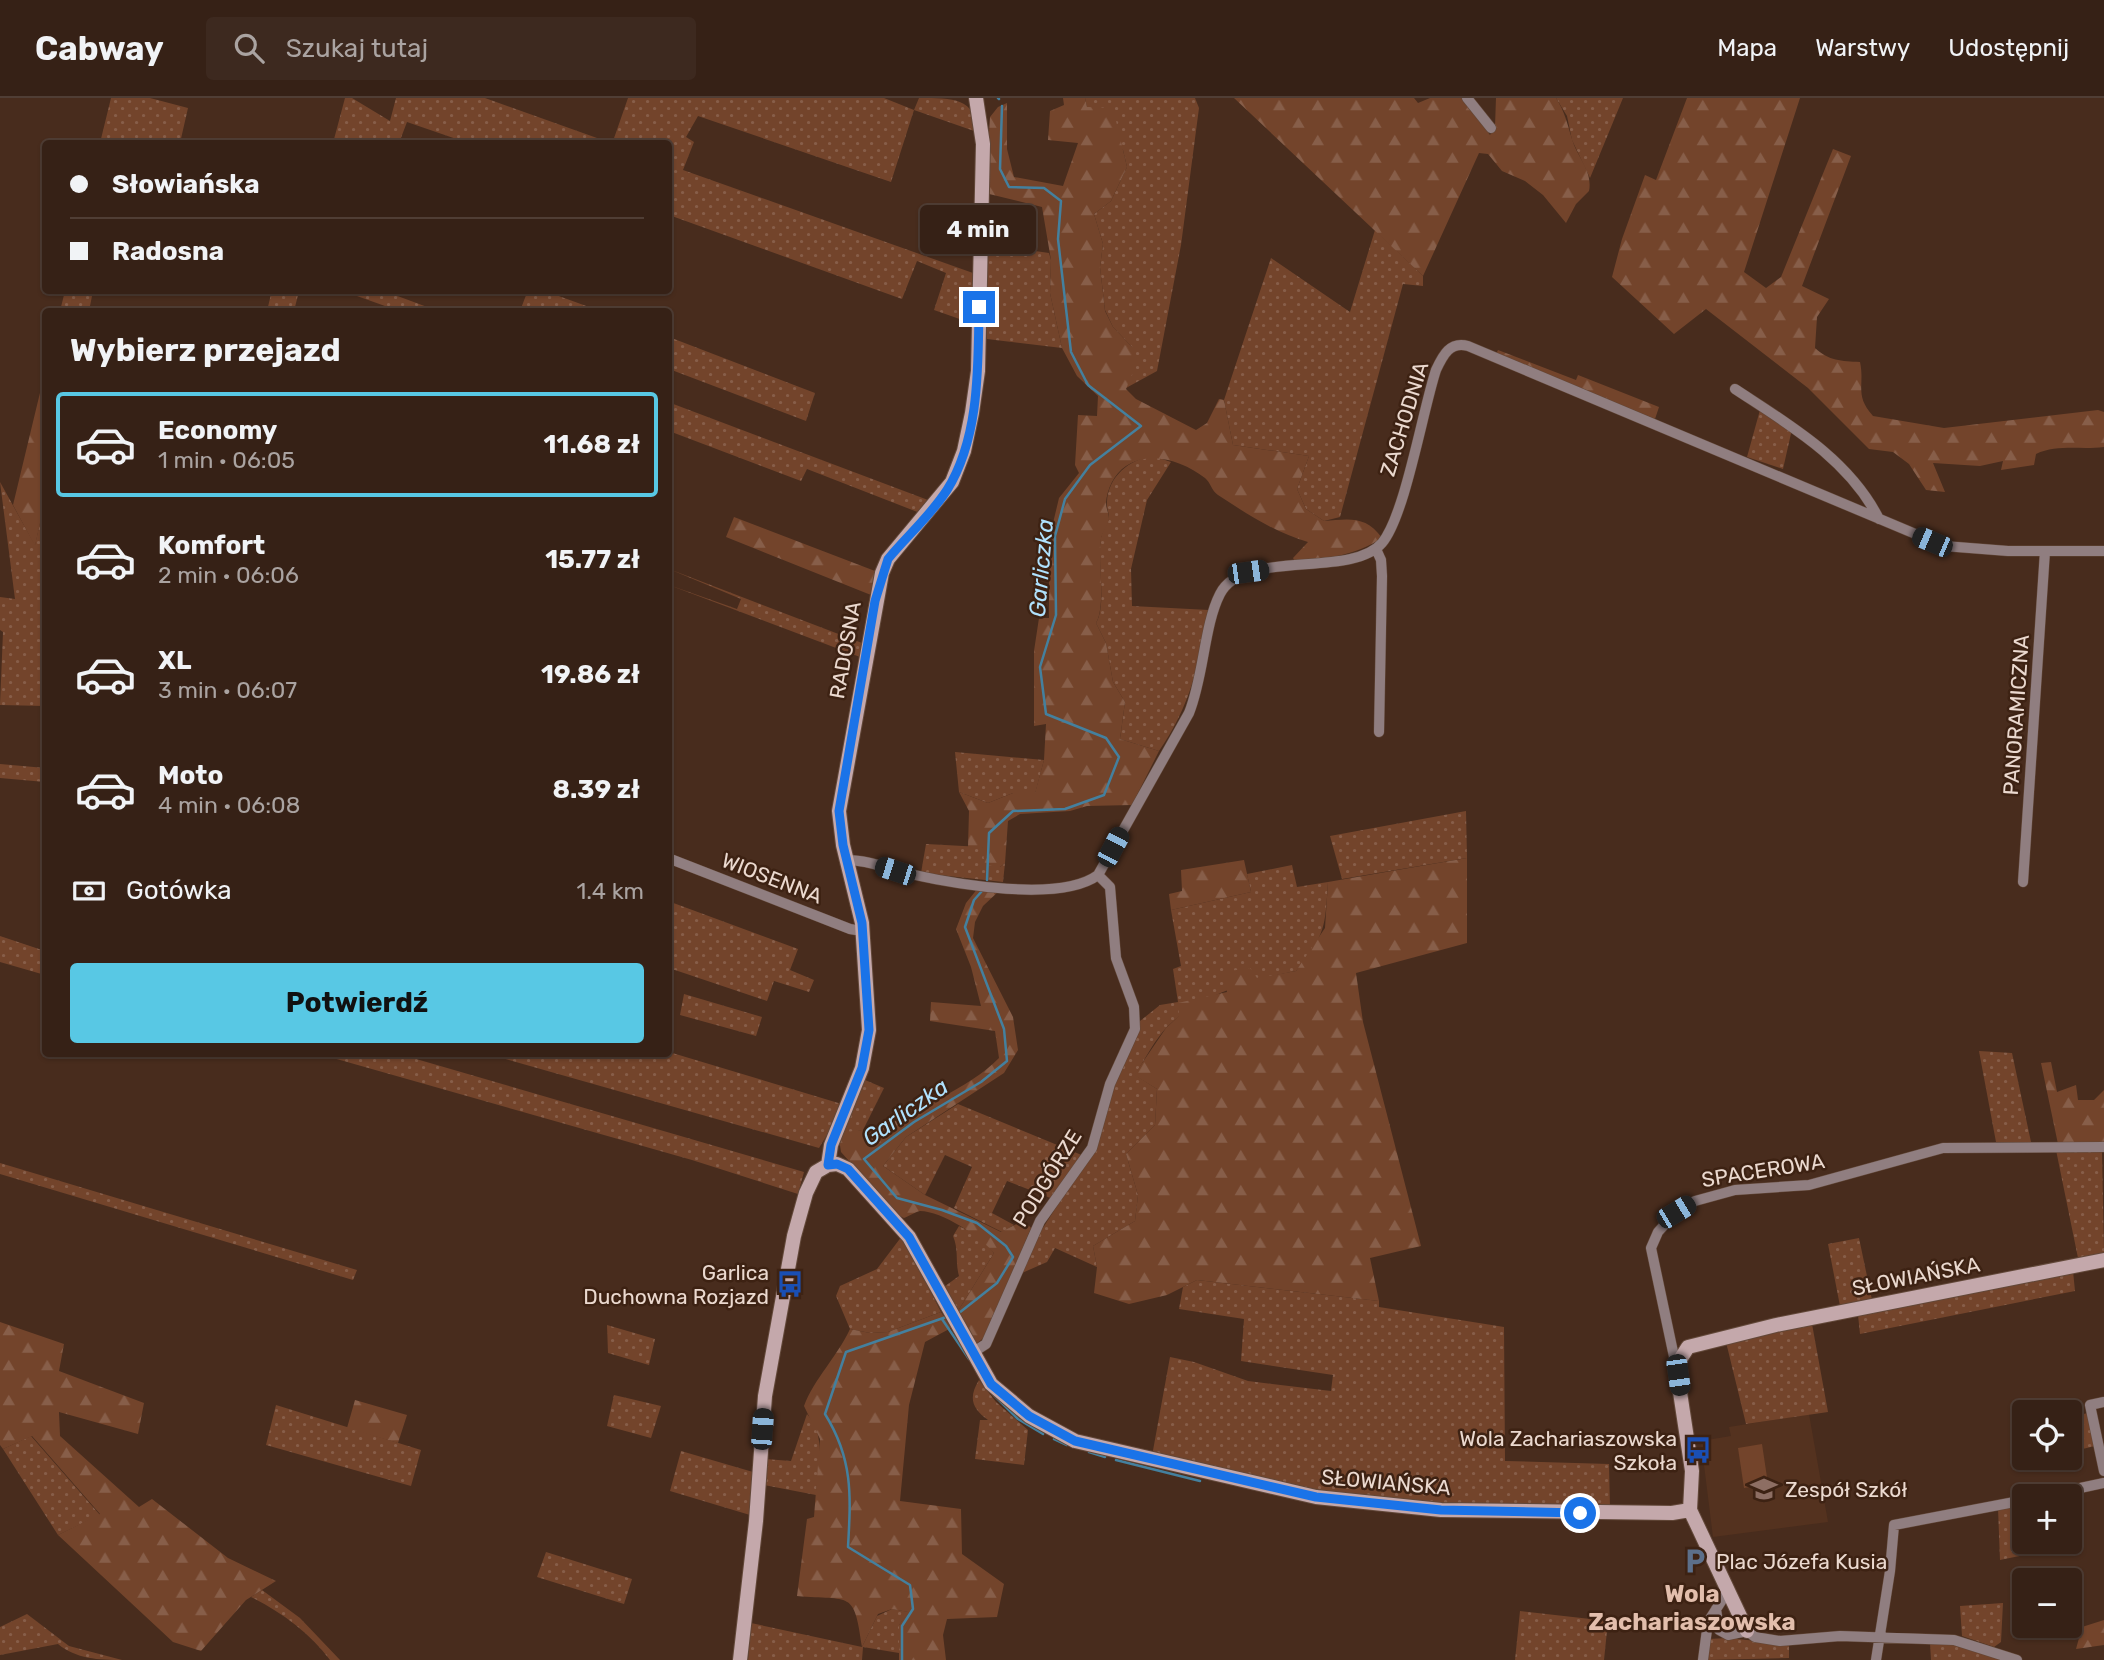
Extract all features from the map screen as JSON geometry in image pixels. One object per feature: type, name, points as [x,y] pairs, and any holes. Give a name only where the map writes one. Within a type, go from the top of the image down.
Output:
[{"type":"street","points":[[1468,98],[1491,128]]},
{"type":"street","name":"RADOSNA","points":[[828,1165],[831,1145],[862,1068],[869,1025],[862,931],[839,822],[840,799],[882,573],[888,559],[952,482],[964,451],[976,391],[983,144],[974,99]]},
{"type":"street","name":"ZACHODNIA","points":[[1376,549],[1395,519],[1436,370],[1448,349],[1455,345],[1468,346],[1718,449],[1932,542],[1955,548],[2104,551]]},
{"type":"street","points":[[1735,389],[1827,453],[1864,494],[1879,519]]},
{"type":"street","points":[[847,860],[929,878],[1005,887],[1067,886],[1091,881],[1098,875],[1189,713],[1198,690],[1220,594],[1240,574],[1358,556],[1376,549],[1381,560],[1382,576],[1379,732]]},
{"type":"street","name":"PANORAMICZNA","points":[[2023,882],[2045,551]]},
{"type":"street","name":"WIOSENNA","points":[[672,860],[850,929],[862,931]]},
{"type":"street","name":"PODGÓRZE","points":[[972,1353],[986,1344],[1040,1222],[1093,1148],[1110,1084],[1135,1029],[1135,1016],[1116,958],[1110,887],[1098,875]]},
{"type":"street","name":"SPACEROWA","points":[[1676,1366],[1651,1248],[1658,1231],[1676,1212],[1695,1201],[1735,1190],[1809,1185],[1943,1148],[2104,1147]]},
{"type":"street","name":"SŁOWIAŃSKA","points":[[828,1165],[837,1164],[848,1169],[909,1237],[991,1384],[1029,1416],[1075,1441],[1267,1488],[1316,1497],[1441,1510],[1606,1514],[1690,1510]]},
{"type":"street","points":[[740,1660],[756,1521],[765,1396],[776,1325],[806,1193],[816,1172],[828,1165]]},
{"type":"street","name":"SŁOWIAŃSKA","points":[[1676,1366],[1688,1347],[1700,1343],[1776,1325],[2104,1260]]},
{"type":"street","points":[[1676,1366],[1692,1471],[1690,1510],[1747,1631],[1755,1637],[1780,1641],[1840,1636],[1878,1640],[1954,1640],[2017,1660]]},
{"type":"street","points":[[2104,1402],[2090,1405],[2104,1471]]},
{"type":"street","points":[[2082,1488],[2104,1483]]},
{"type":"street","points":[[1876,1660],[1891,1571],[1894,1525],[2012,1502]]},
{"type":"street","points":[[1703,1660],[1707,1622],[1727,1592]]},
{"type":"street","points":[[1716,1609],[1720,1630],[1728,1635]]},
{"type":"street","points":[[1705,1635],[1728,1635],[1747,1631]]},
{"type":"shaded area","name":"Zespół Szkół","points":[[1809,1414],[1828,1522],[1713,1537],[1701,1441],[1731,1436],[1729,1427]]},
{"type":"green space","points":[[111,98],[150,98],[188,108],[181,140],[101,140]]},
{"type":"green space","points":[[345,98],[352,98],[390,121],[396,98],[485,98],[603,140],[459,140],[407,122],[400,140],[334,140]]},
{"type":"green space","points":[[628,98],[884,98],[914,110],[891,182],[698,116],[686,137],[694,142],[683,170],[973,273],[971,323],[934,310],[946,273],[917,261],[902,299],[672,216],[672,140],[613,140]]},
{"type":"green space","points":[[919,98],[960,102],[972,112],[977,132],[914,110]]},
{"type":"green space","points":[[1063,98],[1085,98],[1087,107],[1113,108],[1127,167],[1111,201],[1094,214],[1103,244],[1100,267],[1105,311],[1113,327],[1132,347],[1138,360],[1126,389],[1136,399],[1196,430],[1207,423],[1219,399],[1224,400],[1233,445],[1309,456],[1297,489],[1306,509],[1324,521],[1349,519],[1363,522],[1370,525],[1382,538],[1351,553],[1296,563],[1293,558],[1308,542],[1272,528],[1240,509],[1216,493],[1205,478],[1187,467],[1156,458],[1135,461],[1122,469],[1112,482],[1107,498],[1109,519],[1101,539],[1101,606],[1096,623],[1106,643],[1113,682],[1125,702],[1120,739],[1159,751],[1132,805],[1087,806],[1070,811],[1020,814],[1008,821],[1005,863],[1000,867],[985,865],[982,847],[968,847],[969,811],[959,792],[988,803],[1013,793],[1035,793],[1044,760],[1046,724],[1034,726],[1034,651],[1039,618],[1049,618],[1049,540],[1059,498],[1079,473],[1075,465],[1078,415],[1097,416],[1098,396],[1077,376],[1062,348],[1050,293],[1051,260],[1042,207],[985,193],[990,117],[998,107],[1007,103],[1007,149],[1014,177],[1063,186],[1078,143],[1048,140],[1050,111],[1064,105]]},
{"type":"green space","points":[[1085,98],[1195,98],[1199,108],[1181,245],[1157,371],[1126,388],[1132,347],[1113,327],[1105,310],[1100,267],[1103,244],[1094,214],[1111,201],[1127,167],[1123,150],[1087,107]]},
{"type":"green space","points":[[1234,98],[1414,98],[1418,103],[1430,98],[1463,98],[1490,135],[1495,127],[1496,98],[1556,98],[1564,113],[1574,146],[1587,171],[1589,191],[1576,204],[1566,223],[1543,195],[1525,181],[1502,171],[1488,154],[1479,153],[1423,276]]},
{"type":"green space","points":[[1556,98],[1623,98],[1590,178],[1572,140],[1567,116]]},
{"type":"green space","points":[[1687,98],[1800,98],[1744,272],[1766,288],[1781,277],[1833,149],[1851,156],[1802,286],[1829,299],[1817,317],[1815,348],[1830,358],[1860,362],[1862,396],[1873,416],[1944,428],[2098,410],[2104,412],[2104,447],[2052,449],[2036,454],[2034,465],[2001,470],[2003,461],[1980,466],[1933,463],[1945,492],[1926,490],[1909,464],[1893,452],[1869,449],[1808,388],[1706,309],[1674,334],[1612,277],[1622,239],[1645,175],[1656,180]]},
{"type":"green space","points":[[1375,230],[1423,276],[1423,286],[1403,284],[1340,517],[1324,521],[1306,509],[1297,489],[1309,456],[1233,445],[1224,400],[1271,258],[1350,312]]},
{"type":"green space","points":[[985,244],[1049,253],[1050,293],[1062,348],[987,339]]},
{"type":"green space","points":[[64,294],[92,294],[90,308],[61,308]]},
{"type":"green space","points":[[271,294],[298,294],[295,308],[268,308]]},
{"type":"green space","points":[[351,294],[392,294],[430,308],[391,308]]},
{"type":"green space","points":[[526,294],[553,294],[592,308],[521,308]]},
{"type":"green space","points":[[672,338],[815,393],[806,421],[672,370]]},
{"type":"green space","points":[[1498,350],[1576,380],[1578,375],[1659,407],[1655,419],[1496,354]]},
{"type":"green space","points":[[42,384],[42,514],[35,546],[13,505]]},
{"type":"green space","points":[[672,404],[928,500],[920,513],[807,469],[801,481],[672,432]]},
{"type":"green space","points":[[1760,410],[1792,429],[1783,469],[1747,457]]},
{"type":"green space","points":[[1153,456],[1171,462],[1147,500],[1131,569],[1132,606],[1209,610],[1202,648],[1186,701],[1159,751],[1120,739],[1125,702],[1113,682],[1106,643],[1096,623],[1101,606],[1100,548],[1109,518],[1108,493],[1116,477],[1128,465]]},
{"type":"green space","points":[[0,482],[35,545],[42,514],[42,706],[0,705],[3,632],[0,630],[0,597],[15,599]]},
{"type":"green space","points":[[734,517],[875,571],[871,595],[726,537]]},
{"type":"green space","points":[[672,570],[862,643],[860,657],[672,586],[737,609],[741,599]]},
{"type":"green space","points":[[955,752],[1044,760],[1035,794],[1013,793],[988,803],[959,792]]},
{"type":"green space","points":[[0,764],[42,768],[42,782],[0,778]]},
{"type":"green space","points":[[1466,811],[1467,858],[1342,879],[1330,836]]},
{"type":"green space","points":[[926,844],[982,847],[1000,867],[1005,863],[1003,882],[921,873]]},
{"type":"green space","points":[[1467,858],[1467,943],[1356,973],[1363,1022],[1421,1246],[1370,1258],[1379,1301],[1197,1280],[1167,1295],[1129,1304],[1094,1293],[1097,1267],[1093,1246],[1135,1221],[1138,1195],[1126,1154],[1155,1125],[1157,1089],[1134,1075],[1166,1028],[1179,1016],[1178,1003],[1227,992],[1223,972],[1250,968],[1257,978],[1296,971],[1325,928],[1328,882]]},
{"type":"green space","points":[[1244,860],[1251,892],[1171,910],[1169,894],[1182,891],[1181,870]]},
{"type":"green space","points":[[1292,865],[1297,887],[1328,882],[1322,930],[1306,958],[1296,971],[1263,978],[1228,990],[1180,1015],[1159,1037],[1135,1075],[1157,1089],[1155,1125],[1126,1154],[1138,1195],[1135,1221],[1093,1246],[1097,1267],[1055,1248],[1047,1262],[1022,1273],[1030,1248],[1100,1139],[1105,1107],[1140,1021],[1160,1005],[1178,1002],[1173,969],[1181,966],[1171,910],[1251,892],[1247,874]]},
{"type":"green space","points":[[978,888],[1000,890],[983,906],[975,922],[973,938],[1013,1017],[1018,1050],[1004,1073],[906,1137],[883,1166],[925,1195],[1001,1232],[1024,1220],[1031,1228],[986,1336],[975,1345],[958,1311],[994,1253],[971,1233],[939,1215],[920,1211],[904,1218],[896,1214],[841,1152],[839,1139],[845,1132],[875,1132],[957,1089],[999,1058],[995,1031],[930,1021],[931,1002],[981,1006],[971,967],[956,929],[966,903]]},
{"type":"green space","points":[[672,902],[798,949],[790,970],[814,980],[809,992],[774,981],[767,1001],[672,969]]},
{"type":"green space","points":[[0,936],[42,950],[42,974],[0,962]]},
{"type":"green space","points":[[684,994],[762,1017],[756,1036],[680,1015]]},
{"type":"green space","points":[[1979,1051],[2012,1053],[2031,1142],[1996,1142]]},
{"type":"green space","points":[[672,1053],[845,1105],[819,1148],[499,1057],[672,1057]]},
{"type":"green space","points":[[330,1057],[409,1057],[804,1172],[798,1194],[692,1160]]},
{"type":"green space","points":[[2051,1062],[2057,1092],[2076,1085],[2078,1100],[2094,1100],[2104,1090],[2104,1144],[2058,1144],[2041,1063]]},
{"type":"green space","points":[[865,1080],[884,1088],[863,1130],[841,1134]]},
{"type":"green space","points":[[958,1104],[1084,1156],[1053,1199],[1007,1181],[992,1213],[1014,1225],[1002,1232],[954,1208],[972,1167],[945,1155],[925,1195],[883,1166],[906,1137]]},
{"type":"green space","points":[[2056,1150],[2102,1151],[2104,1253],[2078,1258]]},
{"type":"green space","points":[[0,1163],[357,1270],[353,1280],[0,1174]]},
{"type":"green space","points":[[959,1226],[981,1237],[994,1253],[958,1311],[941,1289],[959,1276],[953,1236]]},
{"type":"green space","points":[[902,1236],[941,1312],[888,1332],[870,1333],[850,1329],[836,1296],[840,1286],[877,1269]]},
{"type":"green space","points":[[1859,1238],[1872,1300],[1840,1306],[1828,1244]]},
{"type":"green space","points":[[2073,1271],[2075,1291],[1860,1334],[1858,1315]]},
{"type":"green space","points":[[1197,1280],[1379,1301],[1379,1307],[1504,1327],[1505,1461],[1609,1464],[1610,1508],[1441,1504],[1314,1492],[1152,1456],[1170,1357],[1194,1362],[1248,1381],[1331,1391],[1333,1375],[1241,1361],[1244,1319],[1179,1309],[1183,1287]]},
{"type":"green space","points":[[941,1312],[951,1328],[925,1342],[909,1405],[900,1501],[961,1509],[962,1554],[1004,1584],[997,1617],[947,1619],[943,1635],[946,1660],[899,1660],[899,1625],[908,1612],[892,1609],[878,1614],[862,1647],[856,1615],[847,1602],[797,1596],[807,1519],[814,1517],[820,1439],[804,1406],[850,1329],[870,1333],[888,1332]]},
{"type":"green space","points":[[0,1322],[64,1344],[59,1371],[144,1403],[138,1434],[59,1412],[60,1436],[139,1507],[152,1499],[228,1558],[276,1581],[246,1600],[201,1651],[173,1642],[58,1535],[100,1514],[32,1436],[3,1449],[0,1445]]},
{"type":"green space","points":[[1812,1324],[1828,1412],[1746,1424],[1726,1342]]},
{"type":"green space","points":[[607,1325],[655,1339],[649,1365],[608,1353]]},
{"type":"green space","points":[[979,1380],[996,1402],[1028,1430],[1024,1465],[975,1459],[980,1420],[988,1420],[973,1402]]},
{"type":"green space","points":[[614,1395],[661,1406],[651,1438],[607,1426]]},
{"type":"green space","points":[[355,1400],[407,1415],[398,1443],[347,1428]]},
{"type":"green space","points":[[276,1405],[421,1450],[411,1486],[266,1445]]},
{"type":"green space","points":[[2088,1413],[2095,1446],[2082,1449],[2082,1414]]},
{"type":"green space","points":[[807,1414],[817,1432],[819,1442],[816,1495],[764,1485],[765,1459],[791,1461]]},
{"type":"green space","points":[[31,1436],[100,1515],[58,1535],[3,1449]]},
{"type":"green space","points":[[1762,1444],[1768,1484],[1744,1488],[1738,1448]]},
{"type":"green space","points":[[681,1451],[753,1472],[750,1515],[670,1491]]},
{"type":"green space","points":[[2012,1505],[2012,1554],[2029,1554],[2000,1560],[1998,1508]]},
{"type":"green space","points":[[546,1552],[632,1579],[624,1604],[537,1577]]},
{"type":"green space","points":[[262,1590],[300,1618],[340,1660],[330,1660],[294,1624],[251,1597]]},
{"type":"green space","points":[[2003,1603],[2001,1642],[1994,1647],[1962,1636],[1960,1606]]},
{"type":"green space","points":[[892,1609],[909,1612],[899,1625],[899,1653],[863,1647],[862,1660],[748,1660],[751,1623],[862,1647],[877,1616]]},
{"type":"green space","points":[[1520,1611],[1608,1621],[1604,1660],[1515,1660]]},
{"type":"green space","points":[[27,1614],[69,1646],[122,1660],[80,1656],[58,1644],[0,1655],[0,1627]]},
{"type":"green space","points":[[2104,1620],[2104,1645],[2076,1649],[2079,1638],[2082,1638],[2082,1627]]},
{"type":"green space","points":[[1727,1638],[1789,1644],[1789,1658],[1705,1660],[1709,1639]]},
{"type":"green space","points":[[1930,1643],[1955,1645],[2006,1660],[1931,1660]]},
{"type":"waterway","name":"Garliczka","points":[[987,880],[989,833],[1013,811],[1065,809],[1104,795],[1119,757],[1106,738],[1046,714],[1040,667],[1056,615],[1055,536],[1065,499],[1090,465],[1141,426],[1088,385],[1071,352],[1058,239],[1061,201],[1044,188],[1009,187],[1000,169],[1002,106]]},
{"type":"waterway","name":"Garliczka","points":[[959,1313],[997,1283],[1013,1257],[1006,1246],[977,1223],[897,1198],[864,1159],[914,1122],[981,1082],[1007,1061],[1004,1029],[965,927],[974,900],[982,891]]},
{"type":"waterway","name":"Garliczka","points":[[902,1660],[902,1626],[913,1609],[910,1585],[848,1547],[848,1478],[841,1446],[825,1414],[846,1352],[949,1316]]},
{"type":"waterway","points":[[942,1319],[969,1359]]},
{"type":"waterway","points":[[994,1395],[1018,1419],[1043,1434]]},
{"type":"waterway","points":[[1054,1439],[1067,1445]]},
{"type":"waterway","points":[[1089,1452],[1105,1457]]},
{"type":"waterway","points":[[1116,1460],[1200,1481]]},
{"type":"place","name":"Garlica Duchowna Rozjazd","points":[[790,1284]]},
{"type":"place","name":"Wola Zachariaszowska Szkoła","points":[[1698,1450]]},
{"type":"place","name":"Zespół Szkół","points":[[1764,1489]]},
{"type":"place","name":"Plac Józefa Kusia","points":[[1695,1561]]},
{"type":"district","name":"Wola Zachariaszowska","points":[[1692,1608]]},
{"type":"route","points":[[979,307],[976,391],[964,451],[946,492],[900,544],[884,569],[875,601],[847,757],[839,822],[862,923],[869,1030],[862,1068],[831,1145],[828,1165],[837,1164],[848,1169],[909,1237],[991,1384],[1029,1416],[1075,1441],[1267,1488],[1316,1497],[1441,1510],[1580,1513]]}]
